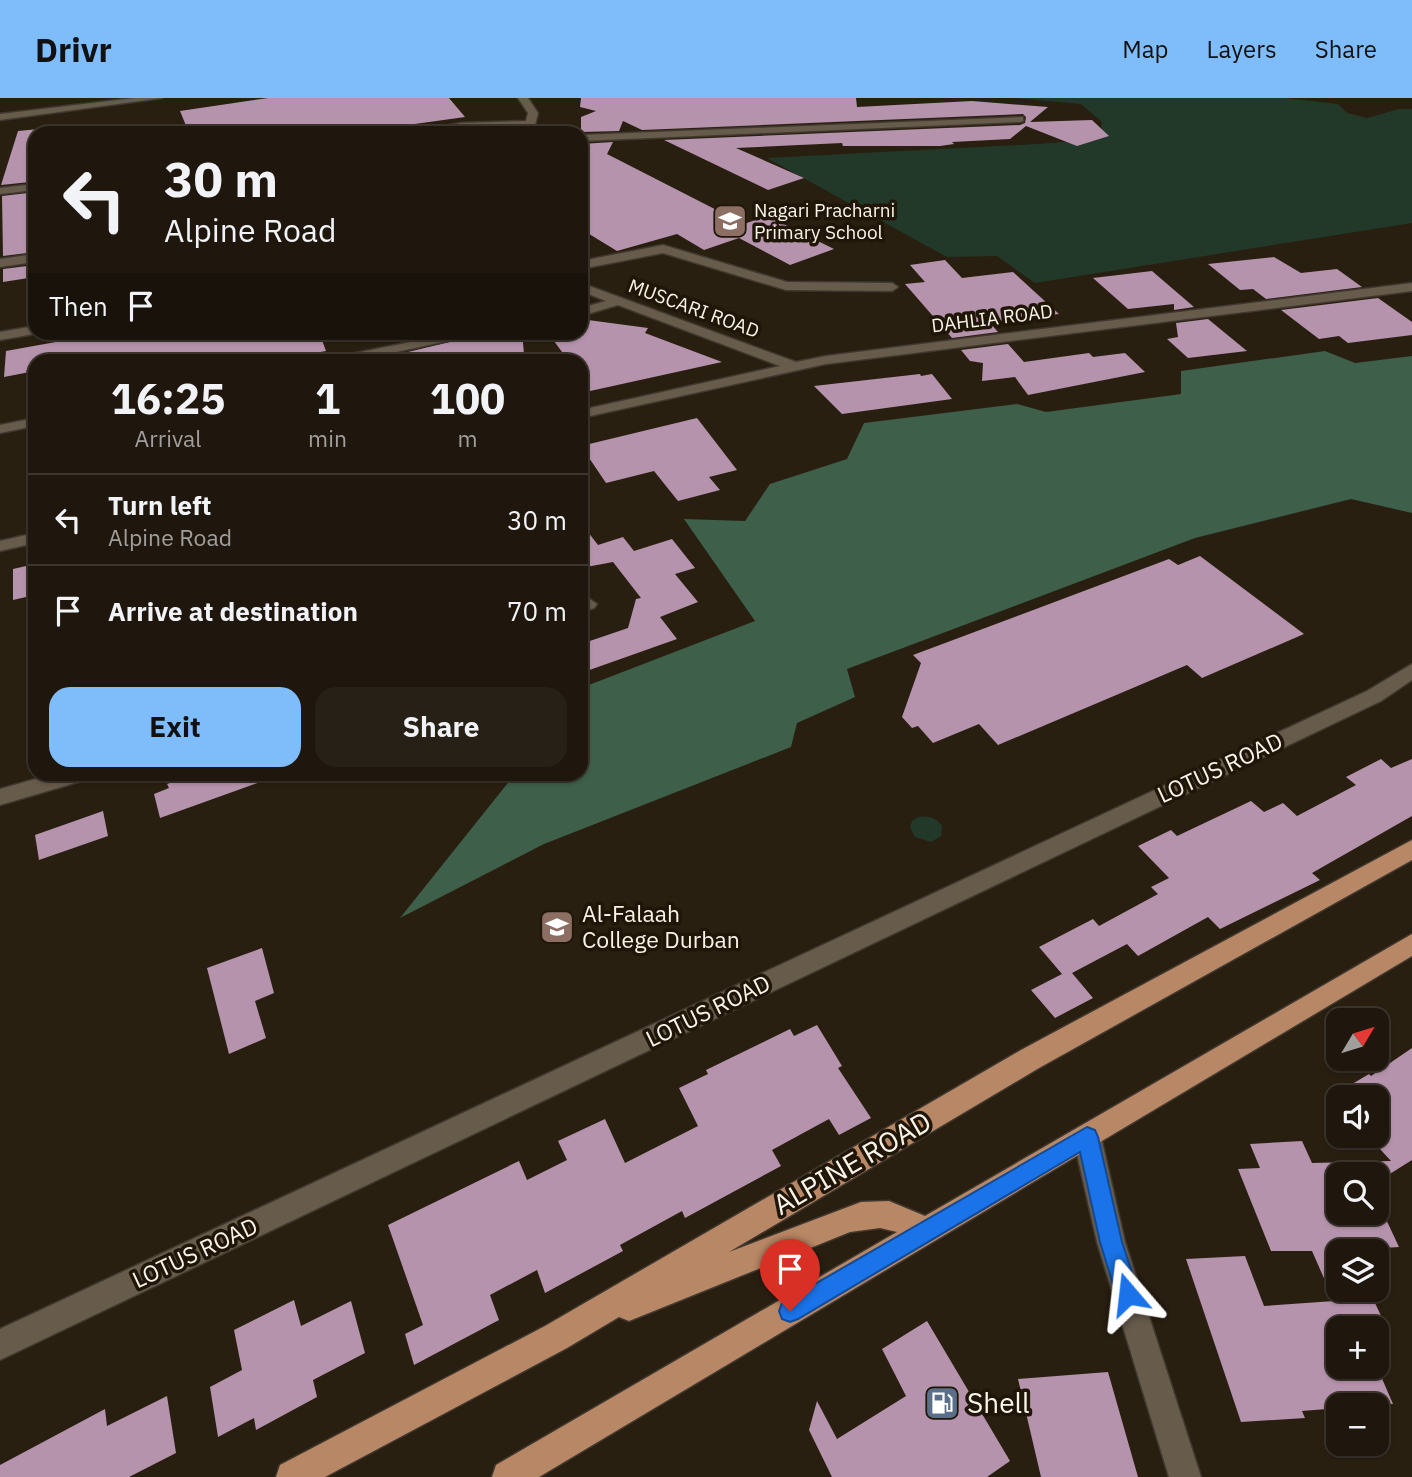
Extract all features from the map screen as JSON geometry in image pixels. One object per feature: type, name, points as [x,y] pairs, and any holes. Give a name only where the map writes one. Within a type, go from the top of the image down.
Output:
[{"type":"main road","name":"ALPINE ROAD","points":[[292,1477],[556,1337],[1030,1059],[1412,849]]},
{"type":"main road","points":[[508,1477],[1412,944]]},
{"type":"main road","points":[[556,1337],[850,1217],[890,1214],[908,1220],[924,1233]]},
{"type":"street","points":[[0,117],[157,98]]},
{"type":"street","points":[[523,98],[533,111],[530,126]]},
{"type":"street","points":[[588,138],[1020,120]]},
{"type":"street","points":[[464,126],[498,126]]},
{"type":"street","points":[[0,191],[28,188]]},
{"type":"street","points":[[588,264],[663,249],[786,286],[892,287]]},
{"type":"street","points":[[0,263],[28,259]]},
{"type":"street","name":"DAHLIA ROAD","points":[[588,412],[793,366],[860,355],[1412,287]]},
{"type":"street","name":"MUSCARI ROAD","points":[[588,290],[793,366]]},
{"type":"street","points":[[588,310],[619,301]]},
{"type":"street","points":[[0,336],[28,331]]},
{"type":"street","points":[[371,354],[442,340]]},
{"type":"street","points":[[0,429],[28,423]]},
{"type":"street","points":[[0,546],[28,540]]},
{"type":"street","name":"LOTUS ROAD","points":[[0,1345],[1374,696],[1412,671]]},
{"type":"street","points":[[0,797],[54,781]]},
{"type":"street","points":[[1087,1137],[1111,1242],[1185,1477]]},
{"type":"green space","points":[[1015,98],[1285,98],[1338,104],[1347,113],[1367,118],[1399,109],[1412,109],[1412,223],[1035,283],[997,256],[947,257],[767,158],[1038,144],[1076,141],[1100,133],[1102,122],[1081,104]]},
{"type":"green space","points":[[1325,351],[1355,363],[1412,356],[1412,513],[1351,499],[1195,538],[847,669],[855,697],[797,723],[791,747],[544,844],[400,918],[509,781],[588,781],[588,685],[755,621],[684,519],[745,521],[770,484],[847,459],[864,423],[1017,404],[1046,412],[1181,394],[1181,371]]},
{"type":"green space","points":[[918,817],[929,817],[938,821],[942,826],[941,836],[931,842],[915,837],[910,827],[912,821]]},
{"type":"building","points":[[268,98],[449,98],[465,117],[400,126],[186,126],[180,111]]},
{"type":"building","points":[[581,98],[856,98],[857,107],[972,101],[1048,107],[1030,122],[1092,120],[1109,136],[1077,146],[1026,126],[1010,139],[952,142],[954,144],[940,146],[843,146],[842,143],[736,148],[804,178],[768,190],[664,140],[1020,125],[1025,123],[1026,117],[1023,114],[642,130],[623,121],[619,131],[588,132],[588,126],[581,126],[581,117],[596,111],[580,107]]},
{"type":"building","points":[[28,130],[28,182],[1,185],[18,131]]},
{"type":"building","points":[[613,142],[607,154],[744,224],[767,216],[834,249],[790,265],[739,238],[704,250],[677,234],[617,251],[588,233],[588,144]]},
{"type":"building","points":[[28,193],[28,253],[3,256],[2,196]]},
{"type":"building","points":[[1274,257],[1301,273],[1337,269],[1362,287],[1266,299],[1253,289],[1240,290],[1208,264]]},
{"type":"building","points":[[945,260],[962,278],[1013,272],[1059,314],[998,321],[999,323],[991,324],[998,332],[952,338],[905,284],[925,282],[910,265]]},
{"type":"building","points":[[28,266],[28,278],[3,282],[3,269]]},
{"type":"building","points":[[1152,271],[1194,307],[1174,310],[1174,304],[1128,309],[1093,278]]},
{"type":"building","points":[[1378,298],[1412,322],[1412,335],[1348,343],[1339,336],[1319,339],[1281,310]]},
{"type":"building","points":[[1208,319],[1247,351],[1188,358],[1167,339],[1178,337],[1176,323]]},
{"type":"building","points":[[588,320],[648,328],[645,333],[722,362],[588,391],[588,354],[564,354],[553,340],[588,340]]},
{"type":"building","points":[[67,340],[322,340],[326,351],[309,354],[28,354],[28,372],[4,377],[6,351]]},
{"type":"building","points":[[458,340],[523,340],[524,354],[409,354],[408,352]]},
{"type":"building","points":[[1008,344],[1024,362],[1089,353],[1093,357],[1125,353],[1145,372],[1028,395],[1015,377],[982,381],[983,363],[970,361],[961,350]]},
{"type":"building","points":[[932,374],[952,399],[842,414],[814,386]]},
{"type":"building","points":[[697,418],[737,470],[709,477],[720,490],[678,501],[654,471],[606,483],[588,456],[588,444]]},
{"type":"building","points":[[588,532],[598,545],[623,537],[634,551],[672,539],[695,568],[675,574],[698,602],[660,617],[677,639],[588,671],[588,642],[628,628],[636,599],[641,598],[613,562],[588,567]]},
{"type":"building","points":[[1200,556],[1304,634],[1202,678],[1187,665],[998,745],[979,724],[933,743],[918,726],[912,728],[902,717],[921,663],[913,655],[1169,559],[1178,565]]},
{"type":"building","points":[[28,566],[28,597],[13,600],[13,569]]},
{"type":"building","points":[[1381,759],[1391,768],[1412,759],[1412,816],[1312,873],[1320,880],[1220,929],[1208,917],[1138,956],[1127,944],[1072,973],[1093,998],[1055,1018],[1031,990],[1062,974],[1039,947],[1093,919],[1099,926],[1158,894],[1151,887],[1169,878],[1138,846],[1171,830],[1177,836],[1251,801],[1264,812],[1283,803],[1297,816],[1356,785],[1346,777]]},
{"type":"building","points":[[176,781],[263,781],[160,818],[154,794],[169,788],[167,784]]},
{"type":"building","points":[[103,811],[108,836],[39,860],[35,835]]},
{"type":"building","points":[[262,948],[274,993],[255,1001],[266,1038],[229,1054],[207,968]]},
{"type":"building","points":[[817,1025],[842,1066],[838,1068],[871,1118],[839,1135],[829,1119],[772,1150],[781,1166],[685,1218],[682,1211],[620,1245],[623,1251],[545,1293],[537,1270],[490,1295],[499,1320],[414,1365],[405,1334],[423,1325],[388,1225],[519,1161],[527,1180],[567,1160],[558,1141],[605,1119],[625,1163],[698,1126],[679,1088],[708,1074],[706,1070],[790,1029],[794,1036]]},
{"type":"building","points":[[1412,1048],[1412,1160],[1389,1174],[1389,1162],[1352,1162],[1391,1161],[1379,1148],[1389,1148],[1389,1085],[1350,1085],[1369,1074],[1371,1076],[1378,1071],[1390,1071],[1390,1063]]},
{"type":"building","points":[[1302,1141],[1312,1163],[1326,1163],[1326,1225],[1389,1225],[1399,1247],[1389,1248],[1389,1239],[1326,1239],[1326,1283],[1312,1251],[1271,1251],[1238,1169],[1260,1168],[1250,1144]]},
{"type":"building","points":[[1245,1256],[1264,1306],[1326,1302],[1375,1302],[1381,1316],[1326,1316],[1326,1379],[1382,1379],[1388,1393],[1326,1393],[1326,1409],[1302,1411],[1305,1418],[1241,1422],[1186,1259]]},
{"type":"building","points":[[294,1300],[301,1326],[351,1301],[365,1353],[313,1380],[317,1397],[256,1430],[254,1418],[218,1437],[210,1387],[242,1370],[234,1330]]},
{"type":"building","points":[[927,1321],[1010,1461],[987,1477],[832,1477],[809,1430],[817,1401],[837,1439],[906,1396],[882,1349]]},
{"type":"building","points":[[1108,1372],[1138,1477],[1041,1477],[1018,1379]]},
{"type":"building","points":[[167,1396],[176,1453],[129,1477],[0,1477],[0,1465],[105,1409],[107,1426]]},
{"type":"place","name":"Nagari Pracharni Primary School","points":[[730,221]]},
{"type":"place","name":"Al-Falaah College Durban","points":[[557,927]]},
{"type":"place","name":"Shell","points":[[942,1403]]},
{"type":"route","points":[[790,1311],[1087,1137],[1111,1242],[1128,1294]]}]
